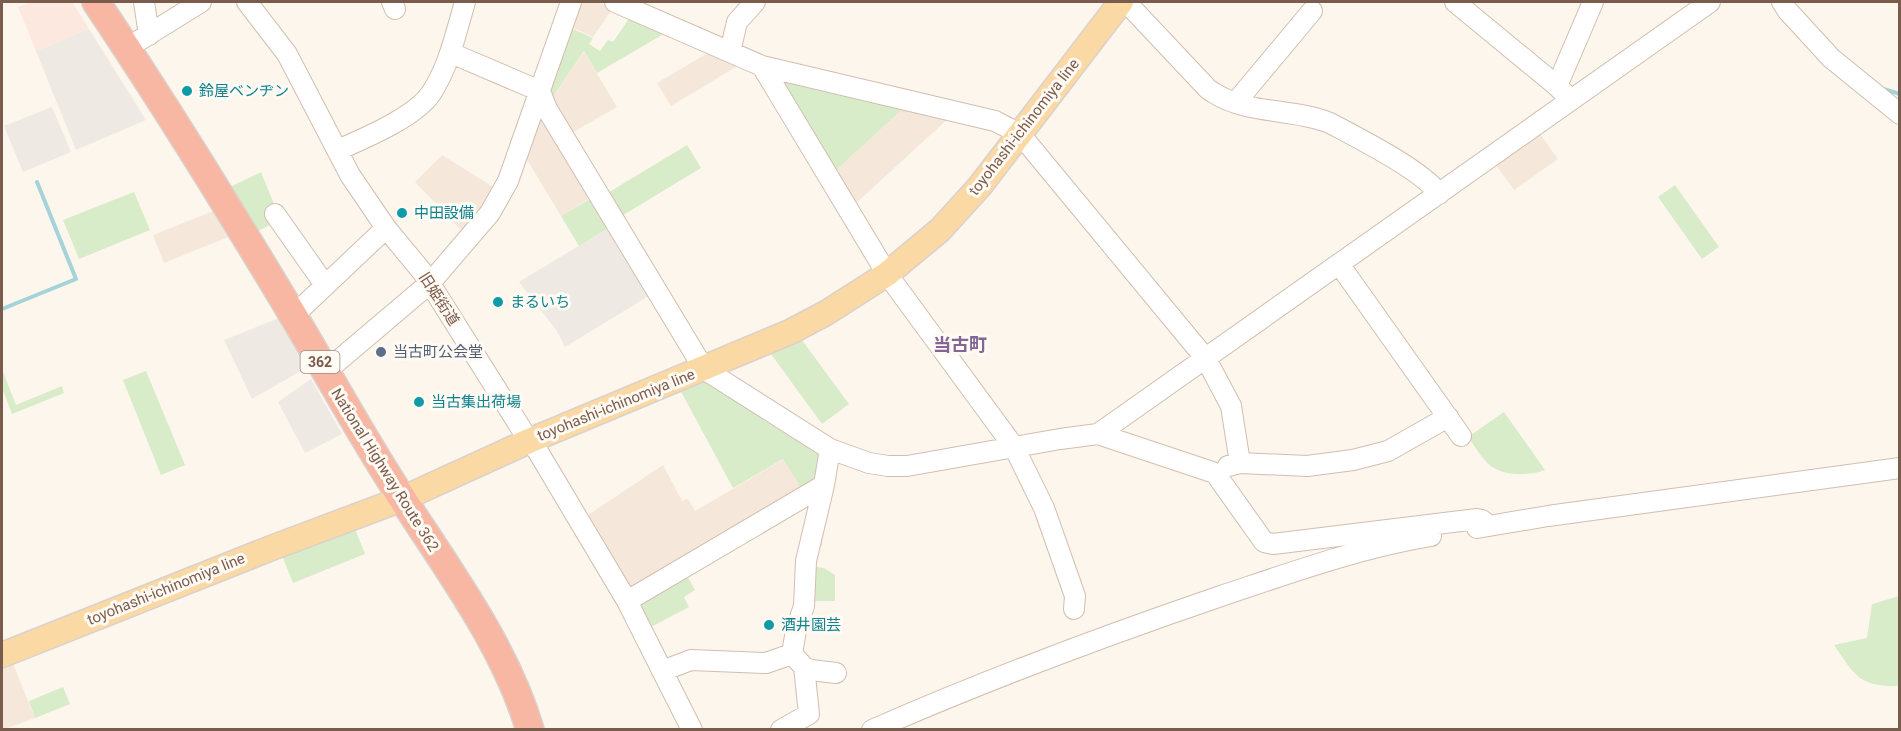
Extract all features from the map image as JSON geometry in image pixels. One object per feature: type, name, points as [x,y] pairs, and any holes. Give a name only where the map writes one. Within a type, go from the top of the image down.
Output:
[{"type":"highway","name":"National Highway Route 362","points":[[96,2],[138,41],[325,372],[477,616],[502,660],[530,729]]},
{"type":"main road","name":"toyohashi-ichinomiya line","points":[[2,655],[252,555],[402,499],[529,441],[790,332],[826,313],[887,274],[940,230],[980,186],[1121,2]]},
{"type":"street","points":[[138,41],[144,2]]},
{"type":"street","points":[[138,41],[201,2]]},
{"type":"street","points":[[338,150],[389,126],[418,107],[431,94],[451,53],[465,2]]},
{"type":"street","points":[[325,372],[430,283],[489,213],[503,189],[571,2]]},
{"type":"street","points":[[615,2],[762,66],[995,121],[1020,134],[1206,359],[1231,406],[1240,463]]},
{"type":"street","points":[[730,52],[737,22],[756,2]]},
{"type":"street","points":[[1126,2],[1208,89],[1220,97],[1256,109],[1317,118],[1330,123],[1413,171],[1432,184],[1439,194]]},
{"type":"street","points":[[1455,2],[1571,100]]},
{"type":"street","points":[[1557,86],[1593,2]]},
{"type":"street","points":[[1782,2],[1831,58],[1899,114]]},
{"type":"street","name":"旧姫街道","points":[[256,5],[287,54],[350,175],[386,228],[430,283],[529,441],[537,450],[627,601],[692,729]]},
{"type":"street","points":[[451,53],[540,91],[547,109],[704,369],[830,449],[869,463],[888,466],[908,465],[1098,434],[1571,100],[1697,5]]},
{"type":"street","points":[[1236,102],[1312,11]]},
{"type":"street","points":[[762,66],[887,274],[1014,447],[1046,514],[1075,596],[1074,609]]},
{"type":"street","points":[[275,214],[325,285]]},
{"type":"street","points":[[293,316],[386,228]]},
{"type":"street","points":[[1340,264],[1461,436]]},
{"type":"street","points":[[1215,473],[1240,463],[1307,466],[1353,460],[1388,451],[1448,417]]},
{"type":"street","points":[[1098,434],[1215,473],[1264,542],[1273,544],[1477,519],[1489,526]]},
{"type":"street","points":[[781,729],[809,714],[798,660],[796,630],[804,606],[806,561],[830,449]]},
{"type":"street","points":[[873,729],[1159,617],[1291,573],[1401,541],[1548,516],[1899,468]]},
{"type":"street","points":[[627,601],[824,485]]},
{"type":"street","points":[[662,671],[690,660],[766,663],[798,660],[811,670],[836,673]]},
{"type":"shaded area","points":[[31,2],[72,2],[89,29],[36,51],[18,7]]},
{"type":"shaded area","points":[[577,2],[597,2],[613,8],[593,37],[568,26]]},
{"type":"shaded area","points":[[89,29],[146,120],[76,150],[36,51]]},
{"type":"shaded area","points":[[711,51],[741,64],[671,106],[657,83]]},
{"type":"shaded area","points":[[584,52],[617,107],[570,134],[550,101]]},
{"type":"shaded area","points":[[52,107],[71,152],[23,172],[4,126]]},
{"type":"shaded area","points":[[905,107],[950,117],[854,205],[834,172]]},
{"type":"shaded area","points":[[541,111],[592,197],[561,216],[523,153]]},
{"type":"shaded area","points":[[1537,130],[1558,159],[1514,190],[1493,161]]},
{"type":"shaded area","points":[[442,155],[498,190],[465,234],[415,182]]},
{"type":"shaded area","points":[[216,210],[231,236],[164,263],[153,235]]},
{"type":"shaded area","points":[[610,227],[652,294],[565,347],[557,331],[519,282]]},
{"type":"shaded area","points":[[279,318],[306,368],[252,399],[224,340]]},
{"type":"shaded area","points":[[311,379],[342,434],[305,453],[278,402]]},
{"type":"shaded area","points":[[784,459],[803,491],[627,595],[582,519],[663,465],[682,501],[688,499],[695,511]]},
{"type":"shaded area","points":[[12,661],[35,718],[2,730],[2,666]]},
{"type":"green space","points":[[631,16],[667,32],[597,73],[584,51],[550,101],[544,92],[568,27],[593,38],[589,44],[600,51],[608,40],[613,42]]},
{"type":"green space","points":[[777,76],[905,107],[834,172]]},
{"type":"green space","points":[[687,145],[701,168],[620,217],[606,194]]},
{"type":"green space","points":[[261,172],[276,209],[272,224],[256,232],[230,187]]},
{"type":"green space","points":[[1675,185],[1719,247],[1702,259],[1658,197]]},
{"type":"green space","points":[[134,192],[150,230],[79,259],[63,220]]},
{"type":"green space","points":[[592,198],[610,227],[579,246],[561,216]]},
{"type":"green space","points":[[799,336],[849,404],[822,424],[768,350]]},
{"type":"green space","points":[[2,369],[16,405],[62,386],[64,393],[12,414],[2,388]]},
{"type":"green space","points":[[146,371],[185,465],[161,475],[123,380]]},
{"type":"green space","points":[[704,377],[820,451],[818,482],[803,491],[783,459],[733,488],[679,388]]},
{"type":"green space","points":[[1504,412],[1545,470],[1516,474],[1492,467],[1468,437]]},
{"type":"green space","points":[[818,524],[822,526],[822,546],[816,546],[816,567],[824,568],[835,575],[835,601],[807,601],[809,561]]},
{"type":"green space","points":[[355,529],[365,554],[293,583],[281,553]]},
{"type":"green space","points":[[685,572],[695,590],[684,597],[689,607],[649,628],[635,602]]},
{"type":"green space","points":[[1899,596],[1899,686],[1867,682],[1854,672],[1834,645],[1867,638],[1872,604]]},
{"type":"green space","points":[[63,687],[70,704],[35,718],[29,701]]},
{"type":"waterway","points":[[1880,88],[1900,94]]},
{"type":"waterway","points":[[2,309],[76,279],[37,182]]},
{"type":"place","name":"鈴屋ベンヂン","points":[[187,91]]},
{"type":"place","name":"中田設備","points":[[402,213]]},
{"type":"place","name":"まるいち","points":[[498,302]]},
{"type":"place","name":"当古町公会堂","points":[[381,352]]},
{"type":"place","name":"当古集出荷場","points":[[419,402]]},
{"type":"place","name":"酒井園芸","points":[[769,625]]},
{"type":"district","name":"当古町","points":[[960,344]]}]
